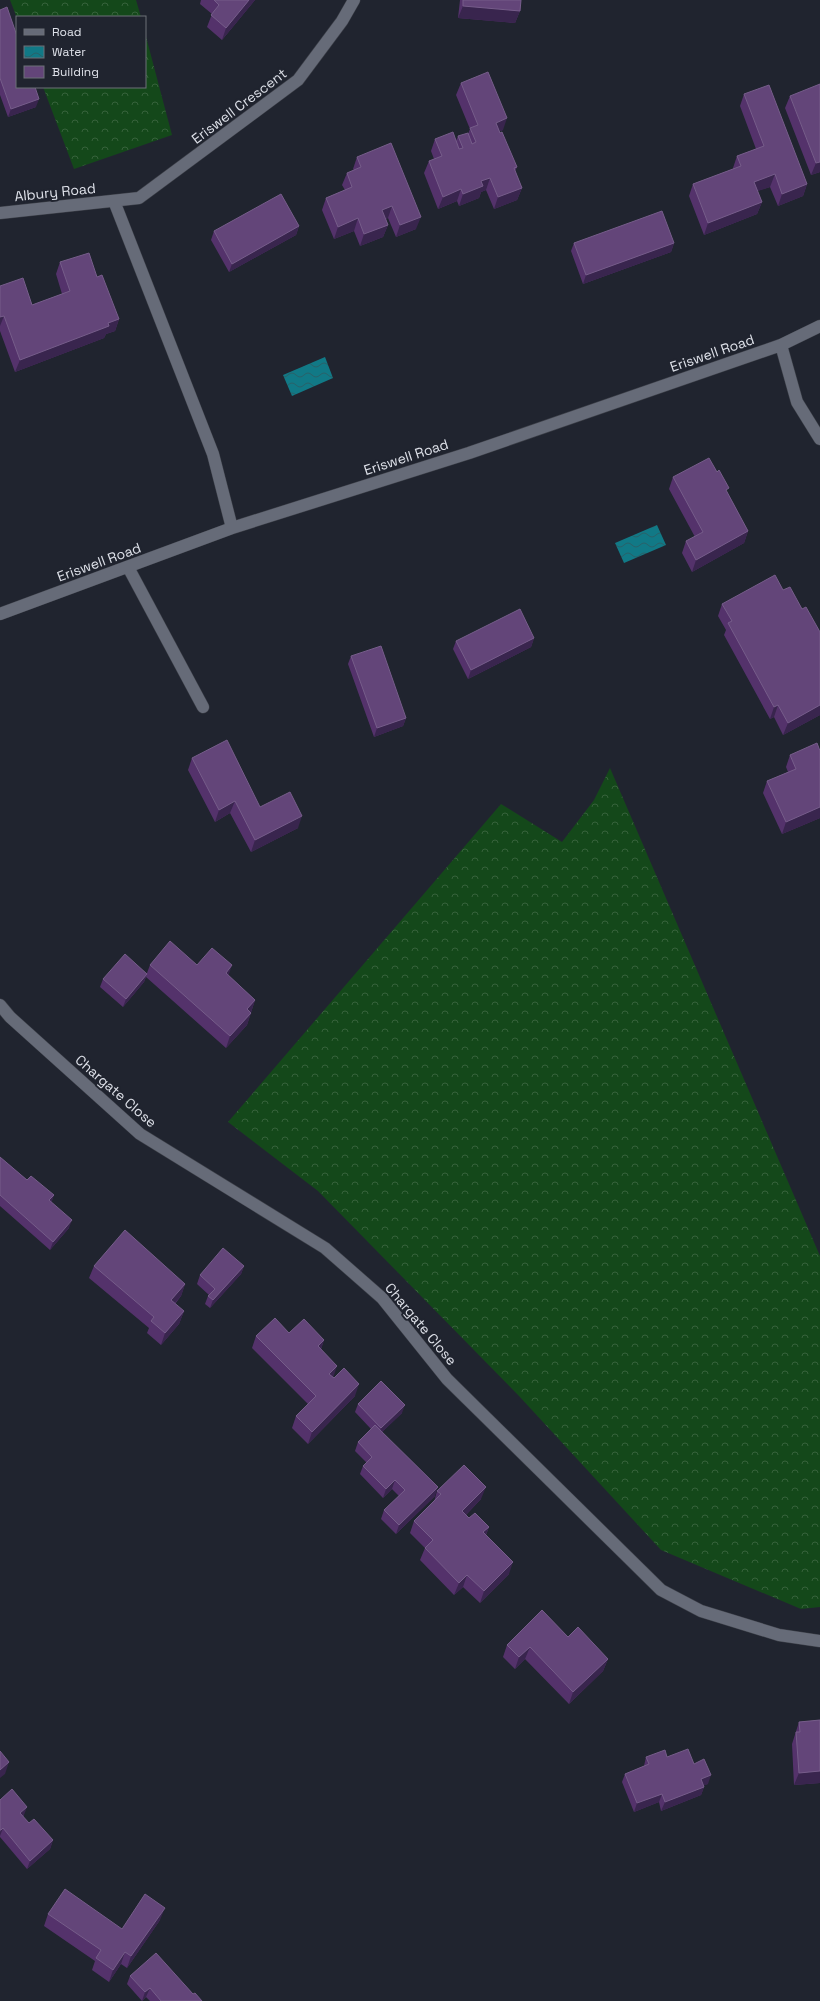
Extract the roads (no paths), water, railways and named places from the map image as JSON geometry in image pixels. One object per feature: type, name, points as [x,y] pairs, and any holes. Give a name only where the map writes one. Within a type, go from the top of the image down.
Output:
[{"type":"street","name":"Eriswell Crescent","points":[[114,201],[139,198],[298,80],[342,21],[354,0]]},
{"type":"street","name":"Albury Road","points":[[0,213],[114,201]]},
{"type":"street","points":[[114,201],[213,454],[232,528]]},
{"type":"street","name":"Eriswell Road","points":[[0,614],[232,528],[469,453],[781,345],[820,326]]},
{"type":"street","points":[[781,345],[797,402],[820,439]]},
{"type":"street","points":[[128,567],[203,707]]},
{"type":"street","name":"Chargate Close","points":[[0,1005],[10,1017],[140,1134],[331,1253],[382,1298],[447,1379],[661,1590],[701,1611],[779,1635],[820,1641]]},
{"type":"water","points":[[325,357],[333,378],[292,396],[283,375]]},
{"type":"water","points":[[657,525],[666,545],[624,563],[615,543]]}]
